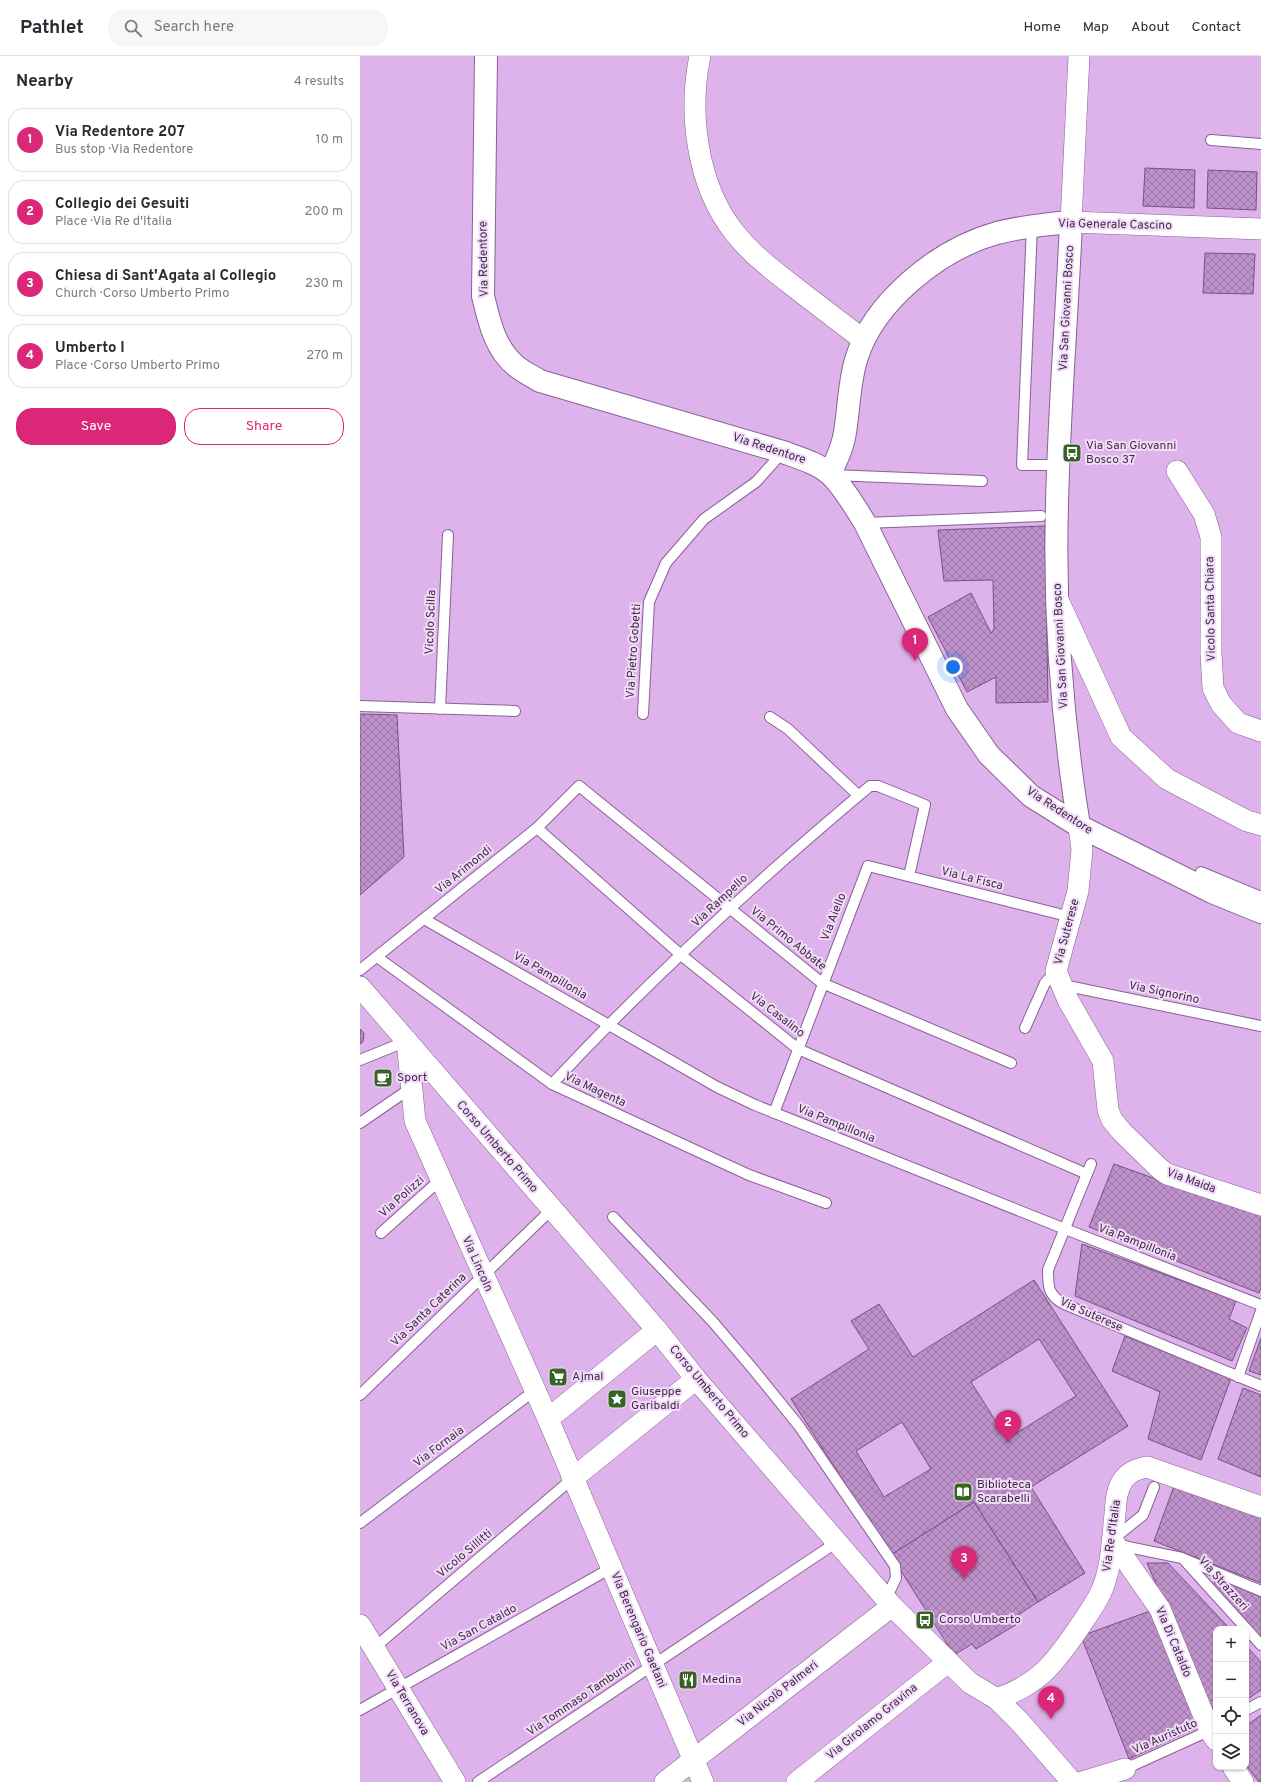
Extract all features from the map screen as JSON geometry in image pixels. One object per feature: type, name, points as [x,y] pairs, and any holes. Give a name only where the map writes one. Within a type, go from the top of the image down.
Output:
[{"type":"street","name":"Via Redentore","points":[[486,56],[483,296],[490,322],[500,348],[516,366],[540,381],[783,452],[809,461],[830,474],[849,497],[865,524],[957,709],[989,755],[1031,796],[1079,826],[1212,892],[1261,912]]},
{"type":"street","points":[[700,56],[695,92],[697,136],[708,181],[720,210],[733,231],[766,265],[864,340]]},
{"type":"street","name":"Via San Giovanni Bosco","points":[[1079,56],[1057,505],[1058,600],[1068,761],[1079,826]]},
{"type":"street","name":"Via Generale Cascino","points":[[830,474],[841,448],[845,432],[856,360],[871,325],[893,297],[928,266],[959,249],[995,234],[1032,225],[1071,222],[1261,229]]},
{"type":"street","name":"Vicolo Santa Chiara","points":[[1178,471],[1204,514],[1210,537],[1210,653],[1213,688],[1221,704],[1238,723],[1261,731]]},
{"type":"street","points":[[1058,600],[1120,737],[1167,779],[1247,821],[1261,825]]},
{"type":"street","name":"Via Suterese","points":[[1059,978],[1071,917],[1078,891],[1082,850],[1079,826]]},
{"type":"street","name":"Via Maida","points":[[1059,978],[1068,1000],[1103,1061],[1108,1110],[1112,1120],[1122,1132],[1167,1174],[1261,1205]]},
{"type":"street","name":"Corso Umberto Primo","points":[[360,988],[551,1210],[657,1330],[696,1378],[889,1602],[970,1683],[997,1699],[1019,1721],[1072,1782]]},
{"type":"street","name":"Via Lincoln","points":[[406,1041],[415,1121],[482,1276],[548,1419],[572,1479]]},
{"type":"street","points":[[548,1419],[657,1330]]},
{"type":"street","points":[[572,1479],[696,1378]]},
{"type":"street","name":"Via Re d'Italia","points":[[997,1699],[1013,1694],[1041,1675],[1058,1658],[1101,1593],[1110,1560],[1117,1494],[1123,1480],[1135,1469],[1147,1467],[1261,1507]]},
{"type":"street","name":"Via Berengario Gaetani","points":[[572,1479],[654,1665],[703,1782]]},
{"type":"street","name":"Via Di Cataldo","points":[[1112,1540],[1160,1609],[1213,1731]]},
{"type":"street","name":"Via Nicolò Palmeri","points":[[665,1782],[889,1602]]},
{"type":"street","name":"Via Terranova","points":[[360,1625],[455,1782]]},
{"type":"street","name":"Via Girolamo Gravina","points":[[797,1782],[948,1662]]},
{"type":"street","points":[[1082,1782],[1125,1769]]},
{"type":"street","points":[[1235,1770],[1243,1782]]},
{"type":"lane","points":[[1210,140],[1261,144]]},
{"type":"lane","points":[[1032,225],[1022,465],[1059,465]]},
{"type":"lane","name":"Via Pietro Gobetti","points":[[644,714],[650,602],[666,563],[704,519],[756,482],[783,452]]},
{"type":"lane","points":[[830,474],[982,481]]},
{"type":"lane","points":[[865,524],[1041,516]]},
{"type":"lane","name":"Vicolo Scilla","points":[[440,709],[448,535]]},
{"type":"lane","points":[[360,706],[515,710]]},
{"type":"lane","points":[[770,717],[788,729],[858,795]]},
{"type":"lane","name":"Via Arimondi","points":[[360,970],[537,828],[579,786]]},
{"type":"lane","name":"Via Primo Abbate","points":[[579,786],[822,983],[1011,1063]]},
{"type":"lane","name":"Via Rampello","points":[[552,1084],[608,1025],[730,909],[870,786],[878,786],[925,804],[908,876]]},
{"type":"lane","name":"Via Casalino","points":[[537,828],[681,955],[798,1049],[1089,1169]]},
{"type":"lane","name":"Via La Fisca","points":[[868,866],[1071,917]]},
{"type":"lane","name":"Via Aiello","points":[[774,1113],[822,983],[868,866]]},
{"type":"lane","points":[[1201,872],[1261,897]]},
{"type":"lane","name":"Via Pampillonia","points":[[424,919],[717,1087],[774,1113],[1261,1305]]},
{"type":"lane","name":"Via Magenta","points":[[377,957],[552,1084],[749,1175],[826,1203]]},
{"type":"lane","points":[[1025,1028],[1045,983],[1059,978]]},
{"type":"lane","name":"Via Signorino","points":[[1059,978],[1261,1026]]},
{"type":"lane","points":[[360,1060],[406,1041]]},
{"type":"lane","points":[[360,1123],[411,1088]]},
{"type":"lane","name":"Via Suterese","points":[[1089,1169],[1048,1270],[1048,1285],[1053,1298],[1064,1304],[1261,1386]]},
{"type":"lane","name":"Via Polizzi","points":[[381,1233],[440,1180]]},
{"type":"lane","name":"Via Santa Caterina","points":[[360,1395],[551,1210]]},
{"type":"lane","points":[[613,1217],[713,1322],[798,1426],[895,1566],[896,1578],[889,1602]]},
{"type":"lane","points":[[1238,1377],[1261,1312]]},
{"type":"lane","name":"Via Fornaia","points":[[360,1524],[534,1391]]},
{"type":"lane","name":"Vicolo Sillitti","points":[[374,1648],[572,1479]]},
{"type":"lane","points":[[1154,1487],[1143,1515],[1112,1540],[1128,1547],[1182,1558],[1261,1591]]},
{"type":"lane","name":"Via Tommaso Tamburini","points":[[478,1782],[837,1542]]},
{"type":"lane","name":"Via Strazzeri","points":[[1182,1558],[1261,1645]]},
{"type":"lane","name":"Via San Cataldo","points":[[360,1710],[612,1568]]},
{"type":"lane","points":[[1249,1708],[1261,1702]]},
{"type":"lane","name":"Via Auristuto","points":[[1125,1769],[1213,1733]]},
{"type":"building","points":[[1145,168],[1195,170],[1194,208],[1143,206]]},
{"type":"building","points":[[1208,170],[1257,172],[1256,210],[1207,208]]},
{"type":"building","points":[[1205,253],[1255,254],[1253,294],[1203,293]]},
{"type":"building","points":[[1045,526],[1048,702],[996,703],[996,677],[967,692],[928,617],[971,593],[991,633],[994,629],[993,580],[944,581],[938,530]]},
{"type":"building","points":[[360,714],[397,715],[404,857],[360,895]]},
{"type":"building","points":[[360,1029],[364,1033],[363,1042],[360,1044]]},
{"type":"building","points":[[1114,1164],[1153,1178],[1261,1212],[1261,1288],[1259,1293],[1089,1227]]},
{"type":"building","points":[[1082,1244],[1236,1301],[1229,1319],[1247,1328],[1232,1361],[1075,1296]]},
{"type":"building","points":[[1034,1280],[1128,1426],[1031,1487],[1085,1573],[1038,1602],[974,1502],[891,1555],[791,1399],[869,1349],[851,1321],[879,1304],[913,1357]],"holes":[[[1039,1339],[1076,1396],[1007,1439],[971,1382]],[[902,1422],[931,1469],[884,1497],[856,1451]]]},
{"type":"building","points":[[1125,1336],[1231,1378],[1201,1460],[1148,1439],[1160,1392],[1112,1371]]},
{"type":"building","points":[[1261,1338],[1261,1375],[1249,1371]]},
{"type":"building","points":[[1243,1388],[1261,1395],[1261,1477],[1218,1459]]},
{"type":"building","points":[[1174,1486],[1261,1518],[1261,1583],[1154,1541]]},
{"type":"building","points":[[974,1502],[1038,1602],[1018,1615],[1022,1621],[976,1649],[972,1644],[954,1655],[891,1555]]},
{"type":"building","points":[[1147,1563],[1168,1563],[1227,1626],[1213,1626],[1213,1716]]},
{"type":"building","points":[[1217,1578],[1261,1597],[1261,1640],[1249,1626],[1212,1587]]},
{"type":"building","points":[[1150,1611],[1198,1727],[1129,1759],[1081,1636]]},
{"type":"building","points":[[1249,1649],[1261,1662],[1261,1690],[1249,1698]]},
{"type":"building","points":[[1261,1715],[1261,1782],[1259,1782],[1249,1769],[1249,1724]]},
{"type":"place","name":"Via San Giovanni Bosco 37","points":[[1072,453]]},
{"type":"place","name":"Via Redentore 207","points":[[915,661]]},
{"type":"place","name":"Sport","points":[[383,1078]]},
{"type":"place","name":"Ajmal","points":[[558,1377]]},
{"type":"place","name":"Giuseppe Garibaldi","points":[[617,1399]]},
{"type":"place","name":"Collegio dei Gesuiti","points":[[1008,1443]]},
{"type":"place","name":"Biblioteca Scarabelli","points":[[963,1492]]},
{"type":"place","name":"Chiesa di Sant'Agata al Collegio","points":[[964,1579]]},
{"type":"place","name":"Corso Umberto","points":[[925,1620]]},
{"type":"place","name":"Medina","points":[[688,1680]]},
{"type":"place","name":"Umberto I","points":[[1051,1719]]}]
